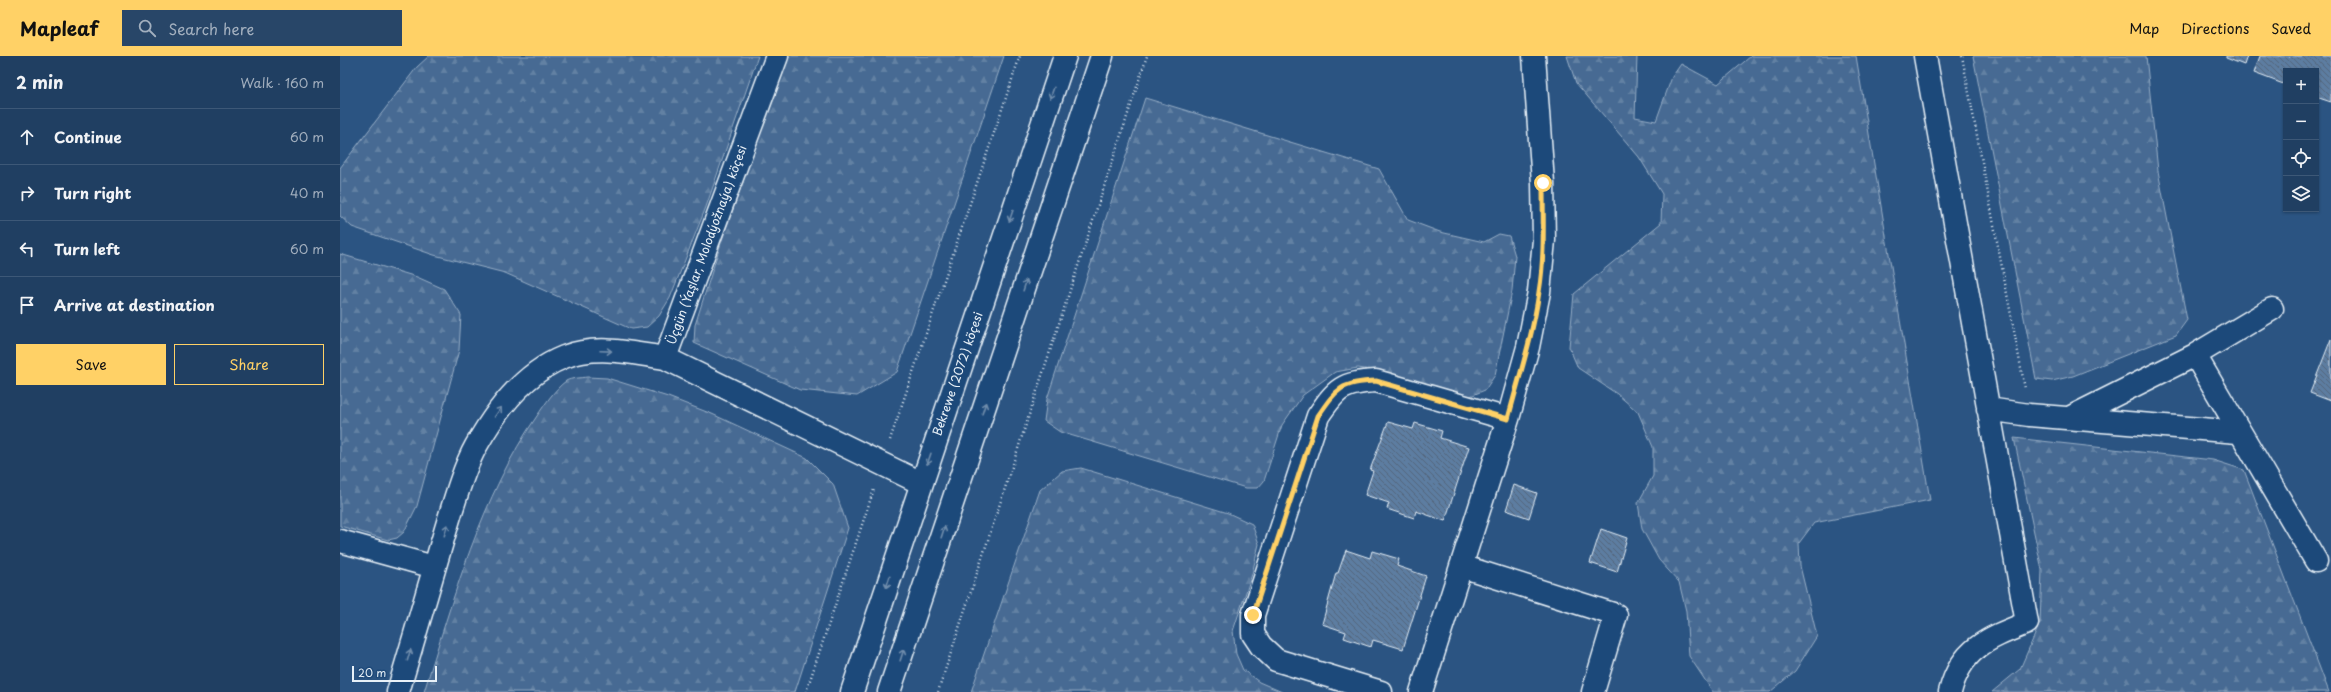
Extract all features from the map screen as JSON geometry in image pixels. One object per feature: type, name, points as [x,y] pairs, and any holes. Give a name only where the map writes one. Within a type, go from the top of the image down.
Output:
[{"type":"main road","name":"Üçgün (Ýaşlar, Molodýožnaýa) köçesi","points":[[398,692],[434,567],[475,447],[499,411],[520,384],[564,357],[592,350],[627,352],[666,358],[777,56]]},
{"type":"main road","name":"Bekrewe (2072) köçesi","points":[[852,692],[1065,56]]},
{"type":"main road","points":[[889,692],[1102,56]]},
{"type":"main road","points":[[1421,692],[1508,419],[1528,347],[1539,292],[1544,240],[1543,183],[1534,56]]},
{"type":"main road","points":[[1924,56],[2027,623],[1989,638],[1964,659],[1950,692]]},
{"type":"main road","points":[[2071,417],[2195,355],[2272,309]]},
{"type":"main road","points":[[2195,355],[2238,432],[2316,561]]},
{"type":"main road","points":[[666,358],[882,462],[922,483]]},
{"type":"main road","points":[[1380,692],[1276,660],[1261,646],[1253,634],[1253,615],[1318,416],[1333,393],[1354,382],[1376,381],[1508,419]]},
{"type":"main road","points":[[1988,410],[2029,415],[2071,417],[2238,432]]},
{"type":"main road","points":[[340,542],[434,567]]},
{"type":"main road","points":[[1461,566],[1616,615],[1593,692]]},
{"type":"path","points":[[806,692],[882,462],[1020,56]]},
{"type":"path","points":[[938,692],[1147,56]]},
{"type":"path","points":[[1962,56],[2029,415]]},
{"type":"green space","points":[[429,56],[758,56],[706,207],[670,298],[659,316],[647,327],[631,329],[505,273],[434,255],[352,227],[340,216],[340,168],[417,67]]},
{"type":"green space","points":[[788,56],[1004,56],[897,372],[857,396],[800,390],[694,343],[695,325],[722,240]]},
{"type":"green space","points":[[1567,56],[1637,56],[1635,117],[1656,121],[1672,77],[1681,64],[1718,84],[1751,56],[1856,56],[1930,500],[1814,523],[1799,543],[1800,566],[1817,636],[1795,671],[1770,692],[1713,692],[1689,656],[1686,611],[1679,582],[1659,560],[1642,529],[1638,503],[1653,476],[1653,447],[1638,412],[1617,394],[1578,368],[1569,347],[1574,294],[1661,223],[1662,194],[1639,157],[1576,83]]},
{"type":"green space","points":[[1973,56],[2146,56],[2158,171],[2187,320],[2176,335],[2073,376],[2052,381],[2036,379]]},
{"type":"green space","points":[[1145,98],[1379,169],[1408,220],[1440,232],[1484,242],[1499,234],[1509,236],[1515,256],[1512,291],[1495,375],[1485,390],[1468,397],[1376,371],[1358,368],[1335,372],[1303,395],[1282,425],[1264,481],[1258,488],[1246,488],[1060,432],[1044,421],[1047,399]]},
{"type":"green space","points":[[340,254],[417,277],[444,289],[461,315],[459,350],[417,506],[404,532],[397,538],[388,540],[340,526]]},
{"type":"green space","points":[[587,377],[607,378],[668,397],[712,414],[807,458],[833,484],[848,528],[795,692],[424,692],[470,550],[484,514],[500,480],[540,411],[554,392],[568,380]]},
{"type":"green space","points":[[2014,438],[2213,460],[2244,470],[2329,692],[1992,692],[2020,669],[2040,623],[2042,570]]},
{"type":"green space","points":[[1081,468],[1228,513],[1252,524],[1259,544],[1252,574],[1233,631],[1236,654],[1243,670],[1259,682],[1282,692],[971,692],[1040,490],[1062,471]]},
{"type":"building","points":[[2226,56],[2247,56],[2244,65],[2226,58]]},
{"type":"building","points":[[2260,56],[2331,56],[2331,102],[2319,98],[2319,68],[2283,68],[2283,84],[2254,73]]},
{"type":"building","points":[[2331,339],[2331,401],[2310,393]]},
{"type":"building","points":[[1388,422],[1413,429],[1415,423],[1442,431],[1440,438],[1469,447],[1445,521],[1416,511],[1414,518],[1387,509],[1389,503],[1365,495],[1373,471],[1370,470]]},
{"type":"building","points":[[1514,485],[1537,493],[1529,518],[1506,510]]},
{"type":"building","points":[[1601,529],[1627,538],[1617,572],[1590,563]]},
{"type":"building","points":[[1346,550],[1370,558],[1372,551],[1399,559],[1397,566],[1426,576],[1403,649],[1373,640],[1371,647],[1344,638],[1346,632],[1322,624],[1336,573],[1338,573]]},
{"type":"route","points":[[1253,615],[1318,416],[1333,393],[1354,382],[1376,381],[1508,419],[1528,347],[1539,292],[1544,240],[1543,183]]}]
